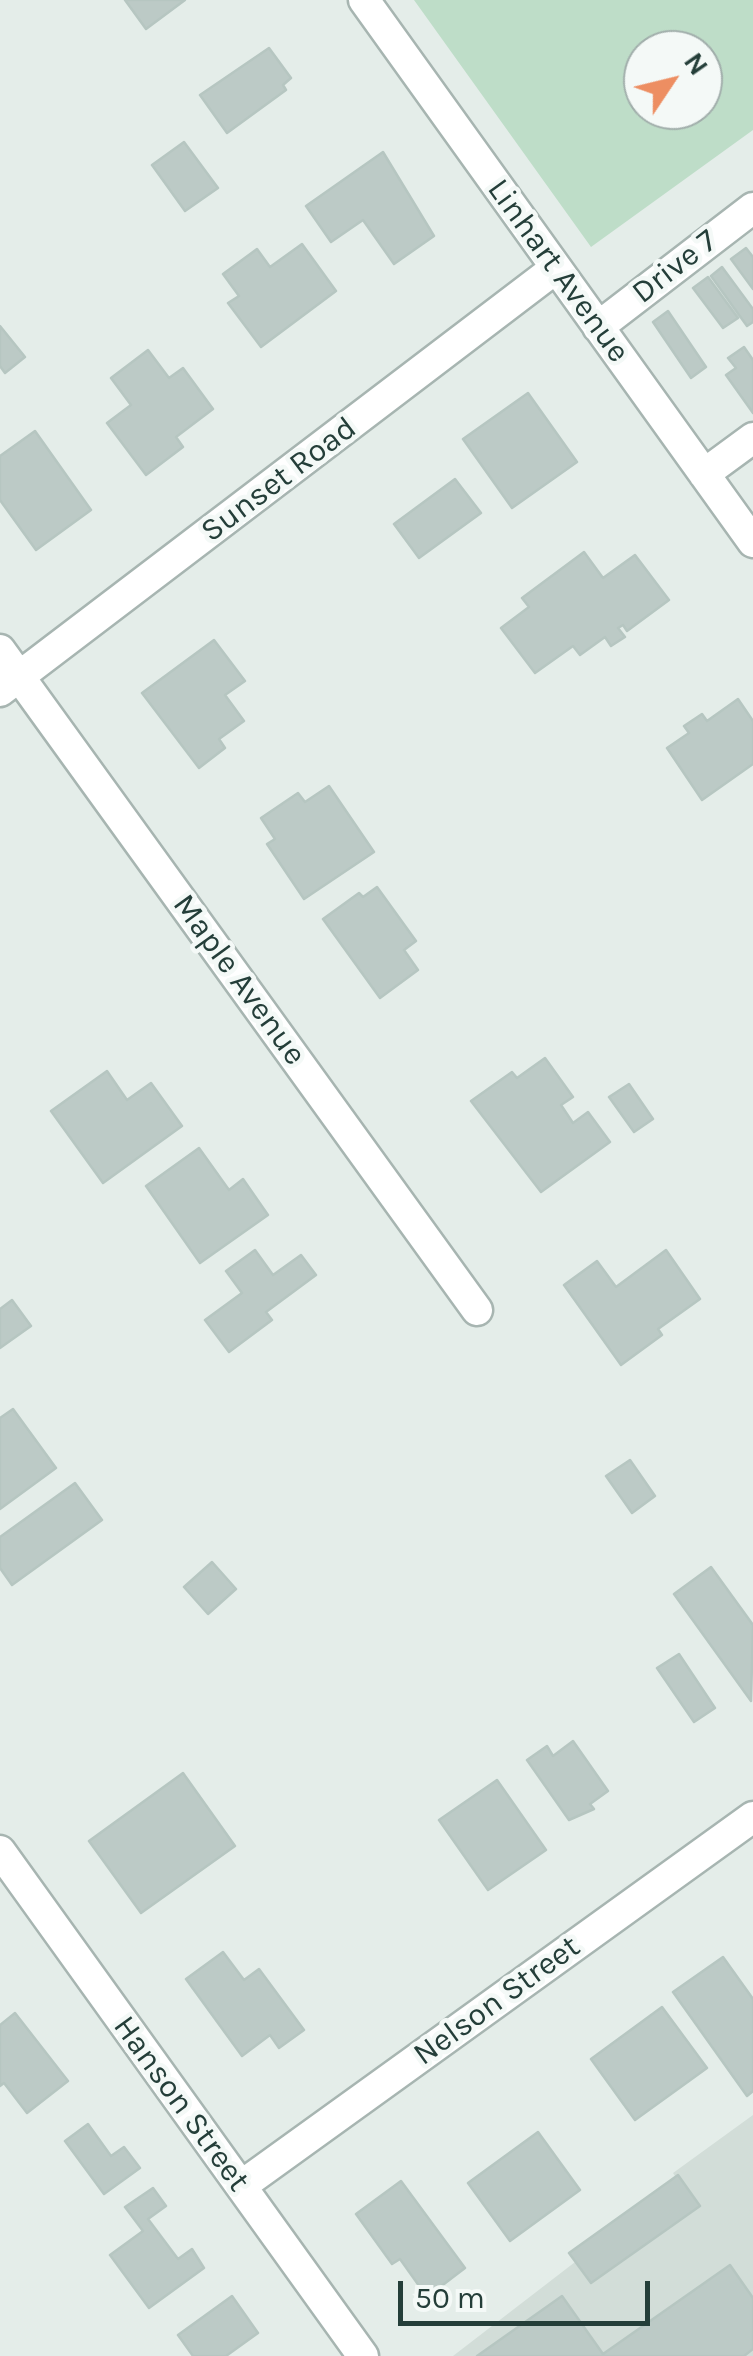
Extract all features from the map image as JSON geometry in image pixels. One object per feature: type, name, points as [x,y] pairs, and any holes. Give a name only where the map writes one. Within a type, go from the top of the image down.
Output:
[{"type":"street","name":"Linhart Avenue","points":[[364,0],[753,542]]},
{"type":"street","name":"Drive 7","points":[[598,326],[753,208]]},
{"type":"street","name":"Sunset Road","points":[[10,684],[556,268]]},
{"type":"street","points":[[704,474],[753,438]]},
{"type":"street","name":"Maple Avenue","points":[[0,650],[10,684],[477,1310]]},
{"type":"street","name":"Nelson Street","points":[[242,2186],[753,1817]]},
{"type":"street","name":"Hanson Street","points":[[0,1851],[363,2356]]},
{"type":"shaded area","points":[[753,2115],[753,2356],[453,2356],[679,2182],[673,2173]]},
{"type":"green space","points":[[414,0],[753,0],[753,130],[591,247]]},
{"type":"building","points":[[125,0],[185,0],[146,29]]},
{"type":"building","points":[[269,48],[291,78],[283,85],[286,90],[227,133],[200,95]]},
{"type":"building","points":[[184,142],[218,188],[185,211],[152,165]]},
{"type":"building","points":[[383,152],[434,236],[394,264],[363,220],[331,242],[306,206]]},
{"type":"building","points":[[302,244],[336,291],[261,347],[228,303],[239,296],[223,274],[257,249],[270,267]]},
{"type":"building","points":[[746,248],[753,257],[753,289],[731,259]]},
{"type":"building","points":[[722,267],[753,309],[753,322],[747,326],[711,276]]},
{"type":"building","points":[[708,277],[738,318],[723,328],[693,288]]},
{"type":"building","points":[[668,311],[706,367],[691,378],[653,322]]},
{"type":"building","points":[[0,326],[25,357],[5,373],[0,366]]},
{"type":"building","points":[[744,347],[753,360],[753,413],[726,375],[736,368],[728,358]]},
{"type":"building","points":[[148,350],[169,378],[183,368],[213,409],[176,437],[183,447],[146,475],[107,423],[131,405],[111,378]]},
{"type":"building","points":[[528,393],[577,462],[512,508],[463,439]]},
{"type":"building","points":[[35,431],[91,510],[36,550],[0,500],[0,456]]},
{"type":"building","points":[[455,479],[481,513],[419,558],[394,524]]},
{"type":"building","points":[[584,552],[603,578],[635,555],[669,600],[627,631],[623,625],[618,628],[625,637],[611,646],[605,637],[580,655],[573,646],[535,673],[501,628],[529,607],[522,598]]},
{"type":"building","points":[[214,640],[245,681],[225,695],[244,721],[219,739],[225,748],[199,768],[142,693]]},
{"type":"building","points":[[738,699],[753,721],[753,764],[702,800],[667,748],[689,733],[684,726],[702,714],[707,721]]},
{"type":"building","points":[[329,786],[374,852],[304,899],[267,844],[275,839],[261,818],[298,793],[305,802]]},
{"type":"building","points":[[377,887],[416,941],[404,950],[418,970],[380,998],[323,919],[359,893],[363,897]]},
{"type":"building","points":[[545,1058],[573,1097],[561,1105],[573,1123],[588,1112],[610,1142],[541,1192],[471,1101],[512,1072],[517,1078]]},
{"type":"building","points":[[107,1071],[127,1100],[151,1083],[182,1126],[103,1183],[51,1111]]},
{"type":"building","points":[[629,1084],[653,1119],[634,1132],[609,1097]]},
{"type":"building","points":[[199,1148],[229,1190],[243,1179],[268,1215],[200,1263],[146,1186]]},
{"type":"building","points":[[255,1250],[273,1275],[301,1255],[316,1275],[266,1312],[272,1320],[229,1352],[205,1320],[242,1293],[226,1271]]},
{"type":"building","points":[[666,1250],[700,1299],[658,1329],[662,1335],[621,1365],[564,1285],[597,1261],[616,1287]]},
{"type":"building","points":[[12,1300],[31,1326],[0,1348],[0,1309]]},
{"type":"building","points":[[13,1409],[56,1468],[0,1509],[0,1418]]},
{"type":"building","points":[[630,1460],[655,1496],[632,1513],[606,1476]]},
{"type":"building","points":[[75,1483],[102,1520],[12,1585],[0,1568],[0,1537]]},
{"type":"building","points":[[212,1562],[236,1589],[208,1614],[184,1587]]},
{"type":"building","points":[[711,1567],[753,1625],[751,1701],[674,1594]]},
{"type":"building","points":[[679,1654],[715,1708],[694,1722],[657,1668]]},
{"type":"building","points":[[573,1741],[608,1791],[590,1804],[594,1809],[569,1820],[527,1760],[547,1746],[553,1756]]},
{"type":"building","points":[[183,1773],[235,1846],[141,1913],[89,1841]]},
{"type":"building","points":[[497,1780],[546,1850],[488,1890],[439,1820]]},
{"type":"building","points":[[223,1952],[244,1980],[259,1969],[304,2030],[279,2048],[270,2035],[242,2056],[186,1979]]},
{"type":"building","points":[[723,1957],[753,1999],[753,2091],[747,2096],[673,1992]]},
{"type":"building","points":[[662,2007],[707,2068],[635,2120],[591,2059]]},
{"type":"building","points":[[15,2013],[68,2081],[27,2113],[4,2083],[0,2086],[0,2025]]},
{"type":"building","points":[[88,2124],[111,2156],[124,2147],[140,2168],[104,2194],[65,2141]]},
{"type":"building","points":[[538,2132],[580,2190],[510,2241],[468,2183]]},
{"type":"building","points":[[678,2175],[700,2206],[591,2283],[569,2253]]},
{"type":"building","points":[[401,2181],[465,2268],[427,2297],[400,2259],[392,2264],[356,2214]]},
{"type":"building","points":[[153,2188],[166,2206],[148,2219],[178,2259],[192,2249],[204,2268],[149,2308],[110,2255],[143,2231],[125,2207]]},
{"type":"building","points":[[730,2265],[753,2298],[753,2349],[744,2356],[477,2356],[562,2296],[603,2354]]},
{"type":"building","points":[[232,2296],[258,2333],[226,2356],[193,2356],[178,2335]]}]
